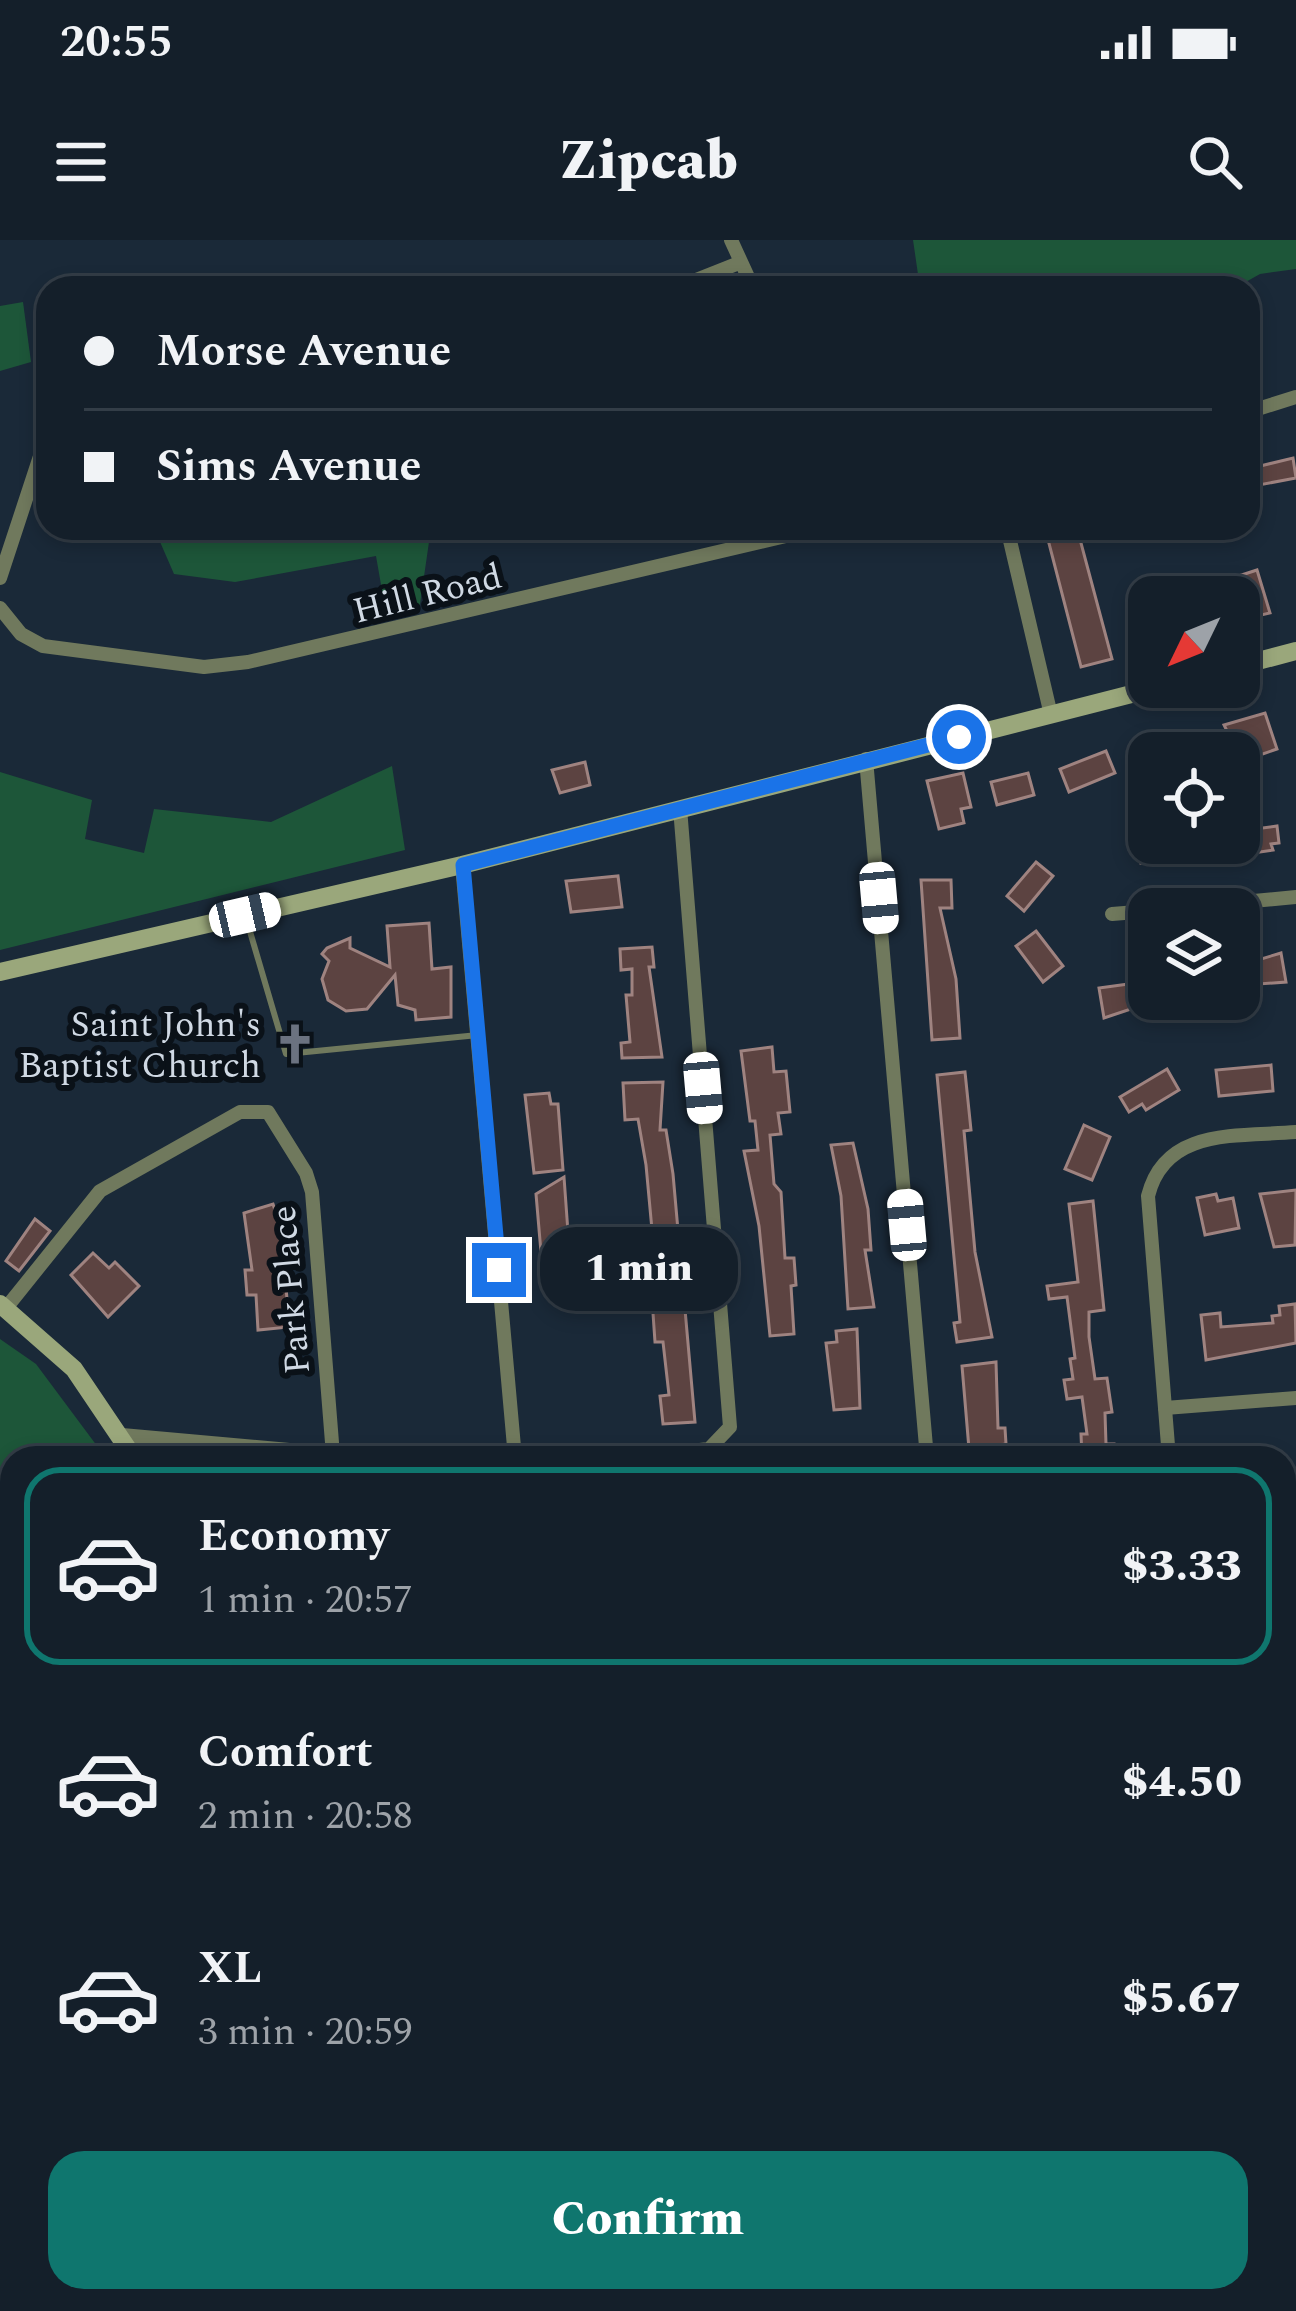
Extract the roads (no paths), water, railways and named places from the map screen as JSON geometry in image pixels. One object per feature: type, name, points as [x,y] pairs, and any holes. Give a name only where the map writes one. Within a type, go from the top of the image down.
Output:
[{"type":"street","points":[[731,240],[746,276]]},
{"type":"street","points":[[707,276],[740,263]]},
{"type":"street","points":[[1260,408],[1296,398]]},
{"type":"street","points":[[0,578],[36,468]]},
{"type":"street","name":"Hill Road","points":[[0,608],[21,634],[43,646],[204,667],[248,662],[769,540]]},
{"type":"street","points":[[1010,540],[1052,715]]},
{"type":"street","points":[[1260,660],[1296,651]]},
{"type":"street","points":[[0,971],[463,865],[1128,695]]},
{"type":"street","points":[[866,759],[926,1446]]},
{"type":"street","points":[[680,808],[731,1414],[726,1437],[713,1446]]},
{"type":"street","points":[[463,865],[514,1446]]},
{"type":"street","points":[[1260,900],[1296,897]]},
{"type":"street","points":[[1112,914],[1128,913]]},
{"type":"street","name":"Park Place","points":[[3,1306],[100,1191],[240,1112],[268,1112],[307,1173],[312,1192],[332,1446]]},
{"type":"street","points":[[1168,1446],[1148,1196],[1153,1178],[1168,1156],[1190,1143],[1296,1132]]},
{"type":"street","points":[[3,1306],[74,1369],[128,1446]]},
{"type":"street","points":[[1165,1408],[1296,1398]]},
{"type":"street","points":[[122,1435],[244,1446]]},
{"type":"lane","points":[[245,915],[286,1054],[478,1035]]},
{"type":"place","name":"Saint John's Baptist Church","points":[[295,1044]]}]
